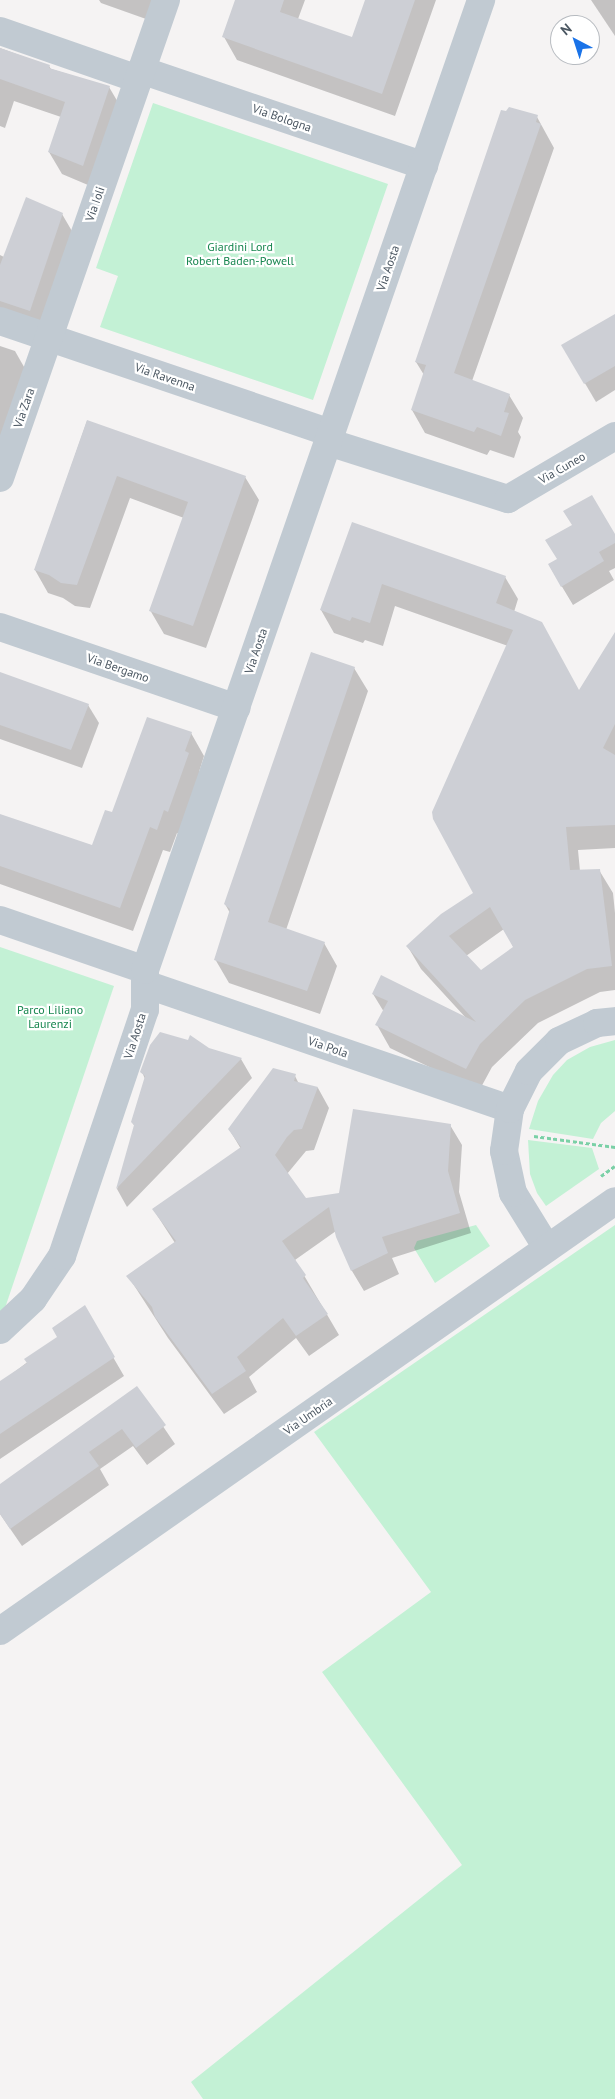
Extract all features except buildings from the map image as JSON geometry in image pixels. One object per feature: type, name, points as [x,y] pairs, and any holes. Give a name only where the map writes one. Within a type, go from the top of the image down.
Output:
[{"type":"street","name":"Via Ioli","points":[[48,338],[166,0]]},
{"type":"street","name":"Via Aosta","points":[[0,1330],[33,1299],[62,1256],[145,1010],[145,977],[481,0]]},
{"type":"street","name":"Via Bologna","points":[[0,30],[424,166]]},
{"type":"street","name":"Via Ravenna","points":[[0,321],[508,499]]},
{"type":"street","name":"Via Zara","points":[[0,478],[48,338]]},
{"type":"street","name":"Via Cuneo","points":[[508,499],[615,436]]},
{"type":"street","name":"Via Bergamo","points":[[0,627],[236,708]]},
{"type":"street","name":"Via Pola","points":[[0,920],[145,977],[510,1109]]},
{"type":"street","points":[[547,1248],[513,1193],[504,1151],[510,1109],[529,1071],[559,1041],[598,1023],[615,1020]]},
{"type":"street","name":"Via Umbria","points":[[0,1631],[615,1201]]},
{"type":"path","points":[[528,1135],[615,1147]]},
{"type":"green space","name":"Giardini Lord Robert Baden-Powell","points":[[153,103],[388,184],[313,400],[100,327],[118,276],[96,268]]},
{"type":"green space","name":"Parco Liliano Laurenzi","points":[[0,947],[114,986],[5,1308],[0,1313]]},
{"type":"green space","points":[[615,1040],[615,1111],[601,1123],[593,1139],[529,1129],[538,1101],[553,1075],[567,1060],[590,1047]]},
{"type":"green space","points":[[528,1140],[592,1148],[599,1169],[546,1206],[537,1193],[530,1174]]},
{"type":"green space","points":[[476,1225],[490,1246],[435,1283],[414,1248],[417,1241]]},
{"type":"green space","points":[[615,1225],[615,2099],[203,2099],[191,2082],[462,1865],[322,1672],[431,1592],[314,1432]]}]
